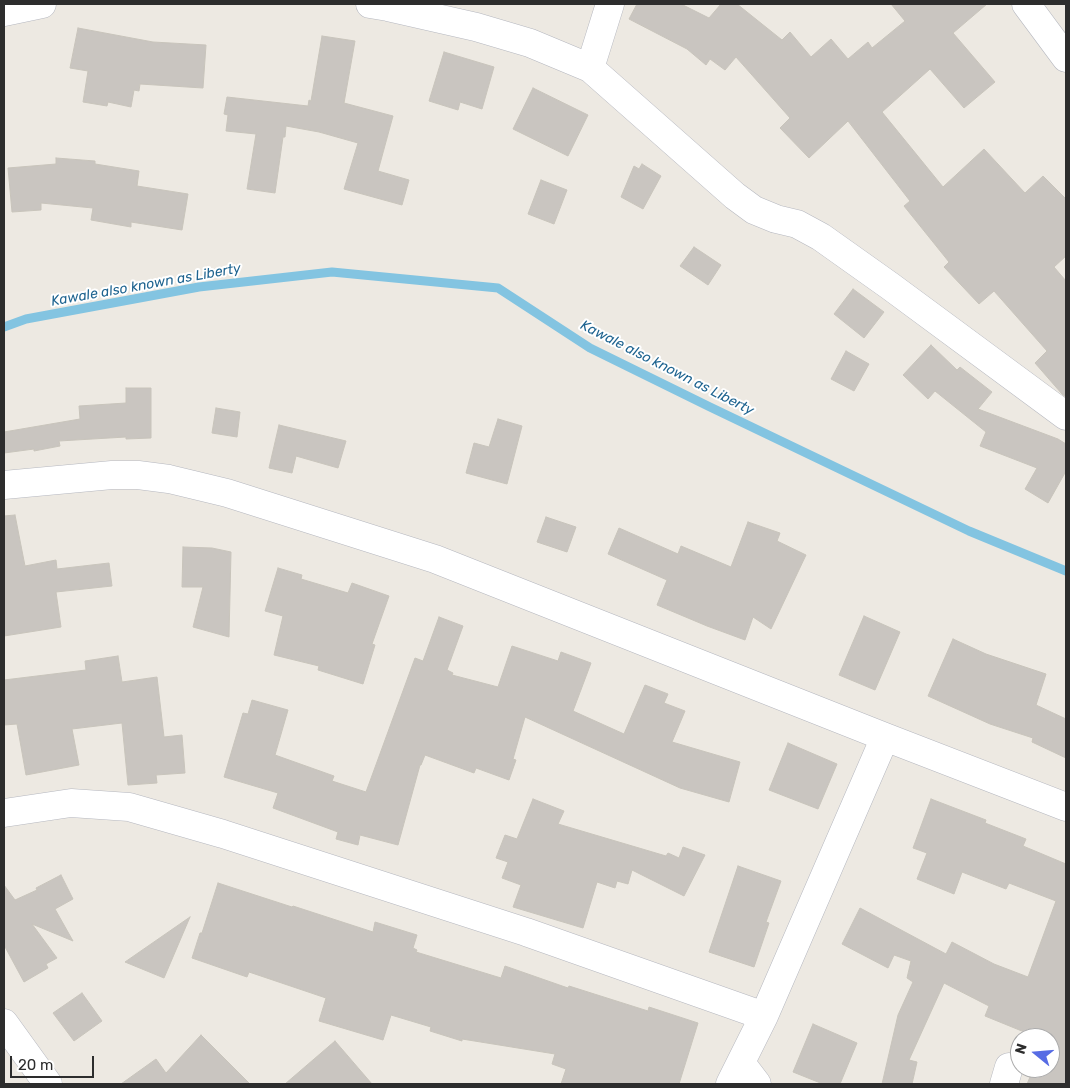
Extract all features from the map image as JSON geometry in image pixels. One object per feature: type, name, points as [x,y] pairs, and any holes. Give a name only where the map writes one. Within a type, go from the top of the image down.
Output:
[{"type":"street","points":[[4,12],[42,4]]},
{"type":"street","points":[[370,4],[476,27],[530,43],[590,68],[735,196],[754,210],[776,219],[797,224],[821,237],[1066,416]]},
{"type":"street","points":[[590,68],[610,4]]},
{"type":"street","points":[[1026,4],[1066,58]]},
{"type":"street","points":[[4,485],[112,475],[138,475],[169,479],[227,493],[435,559],[1066,807]]},
{"type":"street","points":[[757,1084],[735,1074],[764,1016],[885,737]]},
{"type":"street","points":[[4,814],[72,803],[129,807],[222,834],[526,932],[764,1016]]},
{"type":"street","points":[[4,1023],[48,1084]]},
{"type":"building","points":[[637,4],[681,4],[709,18],[721,4],[737,4],[782,40],[790,32],[811,57],[831,39],[848,59],[868,42],[872,48],[905,21],[891,4],[987,4],[953,33],[995,82],[964,108],[930,69],[882,112],[943,187],[984,149],[1025,193],[1043,176],[1066,199],[1066,256],[1054,267],[1066,281],[1066,397],[1035,363],[1047,351],[994,291],[979,304],[944,267],[949,262],[904,206],[910,201],[848,121],[809,158],[780,128],[790,118],[736,57],[725,70],[710,59],[706,65],[687,49],[629,19]]},
{"type":"building","points":[[78,28],[153,42],[206,45],[203,88],[140,84],[139,91],[134,90],[131,107],[108,102],[107,106],[83,102],[88,71],[70,68]]},
{"type":"building","points":[[322,36],[355,41],[344,103],[393,116],[378,171],[409,180],[402,205],[344,189],[358,143],[319,132],[286,126],[275,193],[247,189],[256,134],[226,131],[228,115],[224,114],[227,97],[308,106],[309,100],[311,101]]},
{"type":"building","points":[[444,52],[494,67],[482,109],[460,102],[458,110],[429,101]]},
{"type":"building","points":[[533,88],[588,115],[568,156],[513,129]]},
{"type":"building","points":[[56,158],[95,161],[95,164],[139,171],[137,186],[188,194],[182,230],[131,222],[131,227],[91,220],[93,208],[41,203],[41,210],[12,212],[8,168],[56,164]]},
{"type":"building","points":[[642,164],[661,176],[643,209],[621,197],[634,166],[639,169]]},
{"type":"building","points":[[541,180],[567,190],[554,224],[528,214]]},
{"type":"building","points":[[694,247],[721,265],[708,285],[680,266]]},
{"type":"building","points":[[853,289],[884,312],[864,338],[834,314]]},
{"type":"building","points":[[931,345],[957,370],[960,367],[992,392],[978,409],[1058,439],[1066,444],[1066,471],[1048,503],[1025,489],[1037,468],[980,446],[986,432],[935,391],[928,399],[903,375]]},
{"type":"building","points":[[846,351],[869,364],[854,391],[831,379]]},
{"type":"building","points":[[126,388],[151,388],[151,438],[126,439],[126,437],[59,441],[60,446],[34,451],[34,449],[4,453],[4,432],[80,419],[79,406],[126,403]]},
{"type":"building","points":[[216,408],[240,412],[237,437],[212,433]]},
{"type":"building","points":[[498,419],[522,426],[507,484],[466,473],[474,443],[489,447]]},
{"type":"building","points":[[279,425],[346,441],[338,468],[296,456],[292,473],[269,468]]},
{"type":"building","points":[[15,515],[25,566],[56,560],[57,569],[109,563],[112,586],[56,592],[61,627],[4,636],[4,516]]},
{"type":"building","points":[[546,517],[576,527],[567,552],[537,542]]},
{"type":"building","points":[[748,522],[780,533],[777,541],[806,555],[771,629],[753,617],[745,640],[657,605],[667,580],[608,554],[619,528],[678,554],[681,546],[731,567]]},
{"type":"building","points":[[183,547],[212,548],[231,552],[229,637],[193,627],[203,587],[182,587]]},
{"type":"building","points":[[278,568],[302,575],[301,579],[348,593],[352,583],[389,596],[372,644],[375,645],[363,684],[318,670],[319,666],[274,655],[283,616],[265,611]]},
{"type":"building","points":[[864,616],[900,632],[875,690],[839,675]]},
{"type":"building","points":[[439,617],[463,626],[447,670],[453,673],[452,675],[498,687],[512,646],[558,661],[561,652],[591,663],[573,711],[624,734],[645,685],[668,694],[664,703],[685,711],[672,742],[740,762],[729,802],[680,788],[525,717],[513,759],[516,760],[509,780],[476,768],[474,773],[425,755],[420,765],[398,845],[360,835],[358,845],[336,839],[338,832],[273,808],[278,793],[224,777],[243,713],[248,714],[252,700],[288,710],[275,755],[334,776],[332,781],[366,792],[415,658],[423,661]]},
{"type":"building","points":[[953,639],[986,654],[1046,674],[1036,705],[1066,719],[1066,758],[1032,742],[1033,738],[990,724],[928,696]]},
{"type":"building","points":[[118,656],[122,682],[157,677],[164,737],[182,735],[185,773],[156,775],[157,783],[128,785],[122,723],[72,729],[79,765],[26,775],[17,724],[4,725],[4,680],[86,670],[85,661]]},
{"type":"building","points":[[788,743],[837,764],[818,809],[769,790]]},
{"type":"building","points":[[533,799],[564,811],[558,824],[666,856],[668,853],[679,858],[683,847],[705,855],[684,896],[632,870],[628,884],[617,881],[615,888],[597,882],[583,928],[513,907],[521,885],[502,878],[508,862],[496,858],[505,835],[517,839]]},
{"type":"building","points":[[931,799],[986,820],[985,823],[1026,839],[1023,846],[1066,864],[1066,1084],[1027,1084],[1030,1078],[1060,1078],[1060,1028],[1014,1028],[985,1016],[989,1006],[944,983],[909,1060],[917,1062],[912,1084],[882,1084],[898,1015],[913,982],[907,978],[911,961],[894,955],[888,968],[842,944],[860,908],[946,954],[952,942],[994,964],[1028,977],[1056,901],[1009,883],[1006,889],[962,872],[954,894],[917,879],[927,853],[913,848]]},
{"type":"building","points":[[738,866],[781,881],[766,922],[769,923],[754,967],[709,952]]},
{"type":"building","points":[[61,875],[73,899],[55,909],[73,941],[32,924],[57,958],[46,964],[48,968],[24,982],[4,945],[4,885],[15,900],[37,890],[36,888]]},
{"type":"building","points":[[218,883],[373,932],[375,922],[417,935],[413,948],[417,950],[416,952],[501,978],[505,966],[568,988],[569,986],[648,1011],[649,1007],[698,1023],[679,1084],[561,1084],[566,1069],[552,1064],[555,1054],[462,1039],[462,1041],[430,1031],[431,1027],[391,1015],[383,1040],[319,1021],[326,998],[249,972],[247,977],[192,958]]},
{"type":"building","points":[[190,917],[164,978],[125,962]]},
{"type":"building","points":[[82,993],[102,1021],[74,1041],[53,1013]]},
{"type":"building","points":[[813,1024],[857,1043],[840,1084],[823,1084],[793,1072]]},
{"type":"building","points":[[201,1035],[250,1084],[121,1084],[156,1059],[166,1073]]},
{"type":"building","points":[[335,1041],[372,1084],[285,1084]]},
{"type":"waterway","name":"Kawale also known as Liberty","points":[[4,327],[26,319],[199,287],[332,272],[498,288],[590,348],[969,531],[1066,571]]}]
